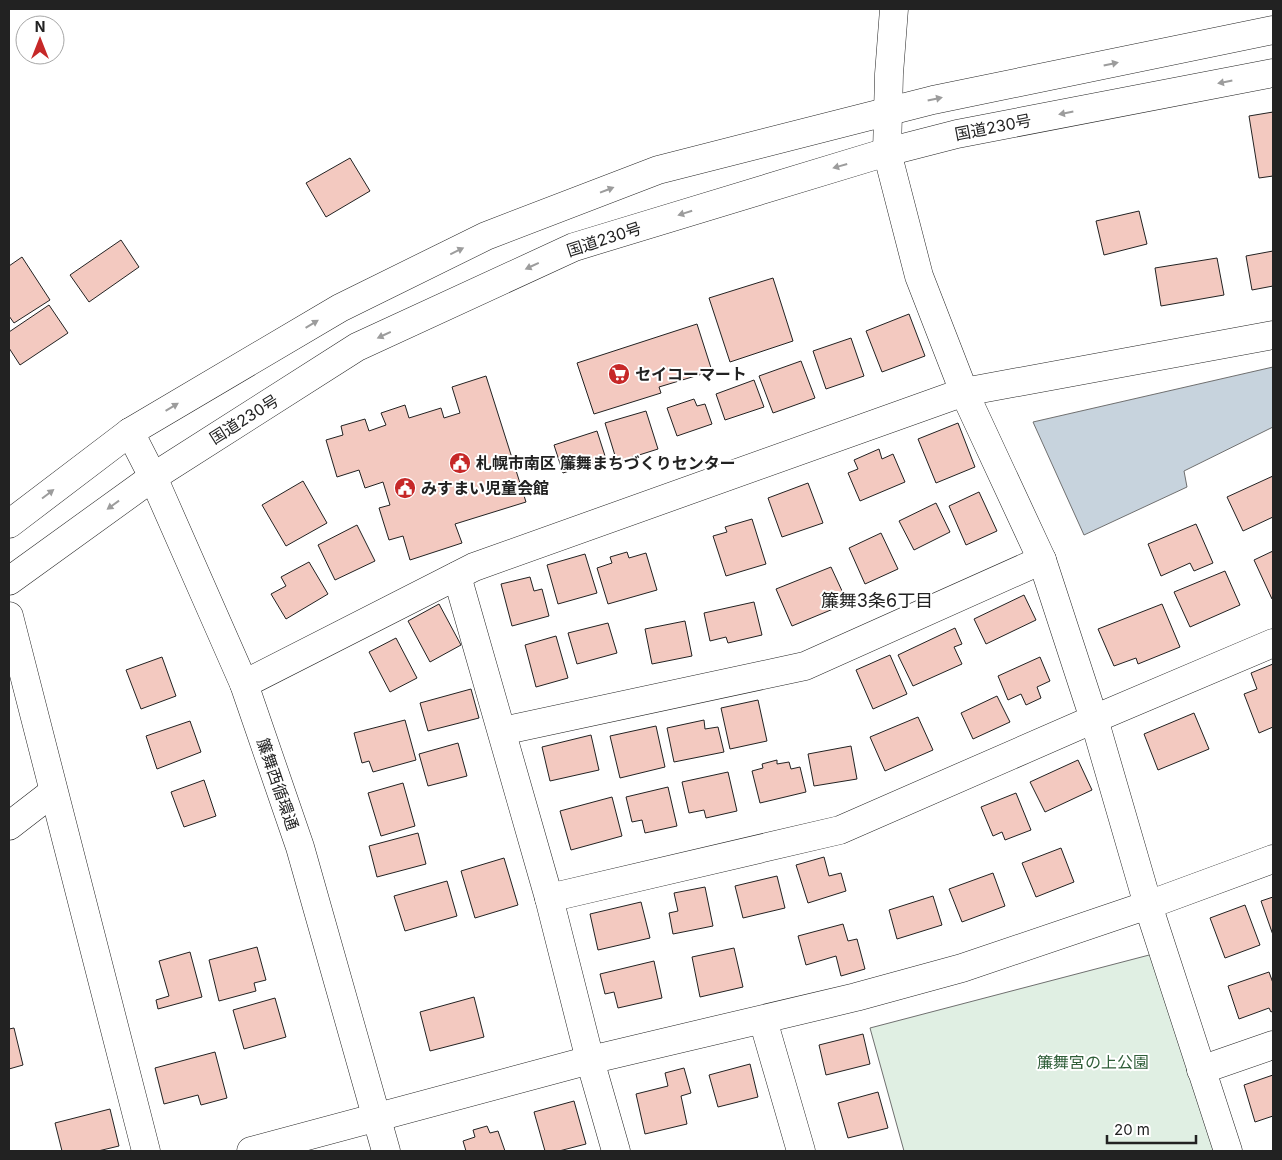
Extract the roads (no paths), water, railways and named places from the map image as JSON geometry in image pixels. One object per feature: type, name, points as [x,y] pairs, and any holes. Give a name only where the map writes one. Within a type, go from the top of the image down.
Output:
[{"type":"main road","points":[[894,9],[889,74],[887,152],[919,276],[964,392],[1042,560],[1094,719],[1148,905],[1228,1151]]},
{"type":"main road","points":[[9,524],[130,432],[340,308],[486,236],[658,170],[933,100],[1273,30]]},
{"type":"main road","name":"国道230号","points":[[9,581],[153,477],[357,347],[574,247],[887,152],[957,134],[1273,73]]},
{"type":"main road","points":[[244,684],[483,564],[964,392],[1273,335]]},
{"type":"main road","name":"簾舞西循環通","points":[[130,432],[153,477],[244,684],[300,847],[386,1151]]},
{"type":"main road","points":[[502,732],[805,666],[1042,560]]},
{"type":"main road","points":[[457,576],[549,898],[590,1060],[616,1151]]},
{"type":"main road","points":[[9,616],[146,1151]]},
{"type":"main road","points":[[549,898],[840,830],[1273,643]]},
{"type":"main road","points":[[9,826],[53,792]]},
{"type":"main road","points":[[251,1151],[590,1060],[763,1020],[962,968],[1148,905],[1273,860]]},
{"type":"main road","points":[[763,1020],[801,1151]]},
{"type":"main road","points":[[1201,1070],[1273,1045]]},
{"type":"place","name":"セイコーマート","points":[[619,374]]},
{"type":"place","name":"札幌市南区 簾舞まちづくりセンター","points":[[460,463]]},
{"type":"place","name":"みすまい児童会館","points":[[405,488]]},
{"type":"district","name":"簾舞3条6丁目","points":[[877,601]]},
{"type":"park label","name":"簾舞宮の上公園","points":[[1093,1062]]}]
